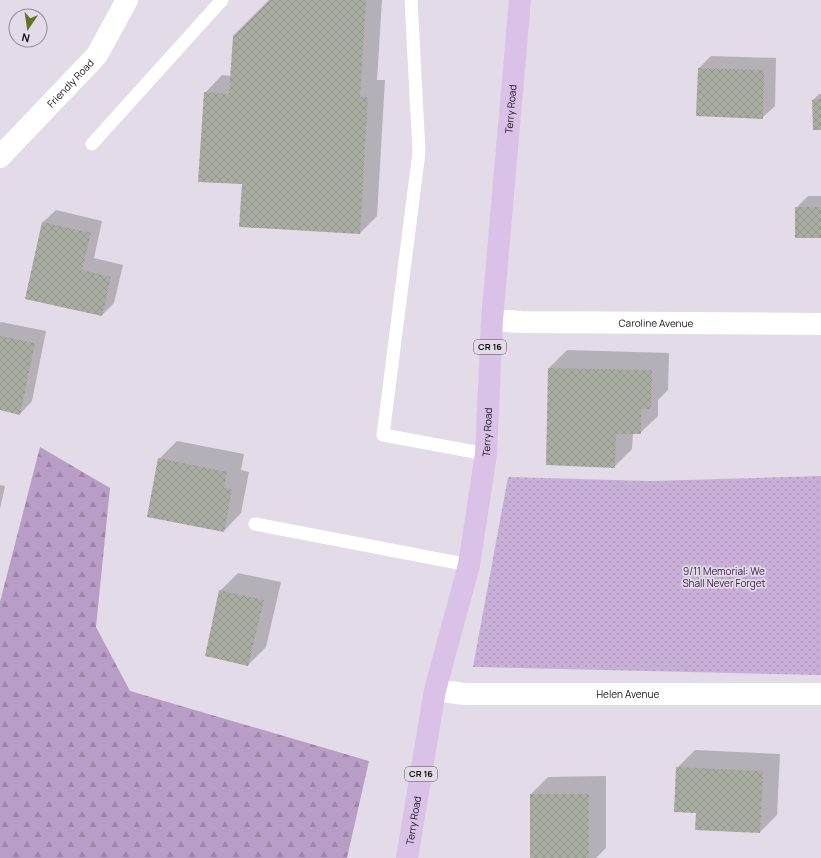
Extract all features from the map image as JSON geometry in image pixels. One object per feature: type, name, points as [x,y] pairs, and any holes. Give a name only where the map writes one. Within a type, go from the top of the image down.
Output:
[{"type":"main road","name":"Terry Road","points":[[407,858],[435,690],[469,565],[486,454],[492,320],[520,0]]},
{"type":"street","name":"Friendly Road","points":[[0,157],[97,55],[127,0]]},
{"type":"street","name":"Caroline Avenue","points":[[492,320],[521,322],[821,324]]},
{"type":"street","name":"Helen Avenue","points":[[435,690],[472,694],[821,694]]},
{"type":"lane","points":[[92,144],[222,0]]},
{"type":"lane","points":[[411,0],[419,152],[383,435],[486,454]]},
{"type":"lane","points":[[255,524],[469,565]]},
{"type":"green space","points":[[40,447],[110,488],[96,627],[130,691],[369,761],[347,858],[0,858],[0,602]]},
{"type":"green space","name":"9/11 Memorial: We Shall Never Forget","points":[[821,476],[821,675],[473,667],[508,477],[650,481]]},
{"type":"building","points":[[269,0],[366,0],[360,97],[368,97],[360,234],[239,227],[242,184],[198,182],[204,92],[229,94],[233,36]]},
{"type":"building","points":[[698,68],[764,70],[763,119],[696,116]]},
{"type":"building","points":[[821,99],[821,130],[813,130],[812,100]]},
{"type":"building","points":[[795,207],[821,207],[821,238],[795,238]]},
{"type":"building","points":[[42,222],[91,233],[82,270],[111,277],[102,316],[25,299]]},
{"type":"building","points":[[0,336],[35,343],[20,415],[0,410]]},
{"type":"building","points":[[548,368],[652,370],[651,409],[641,409],[641,434],[616,434],[615,468],[546,465]]},
{"type":"building","points":[[158,458],[227,472],[224,488],[232,489],[224,532],[147,517]]},
{"type":"building","points":[[219,590],[264,600],[248,666],[205,656]]},
{"type":"building","points":[[676,767],[763,771],[760,833],[695,830],[696,813],[674,812]]},
{"type":"building","points":[[530,794],[589,794],[589,858],[530,858]]}]
